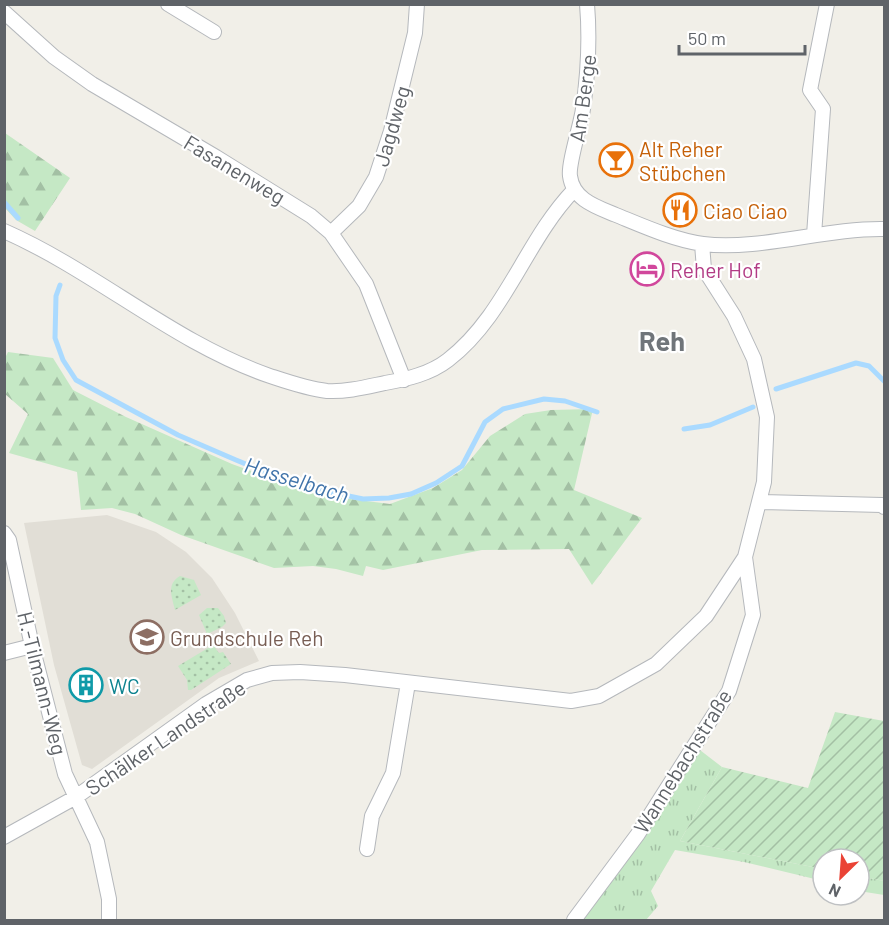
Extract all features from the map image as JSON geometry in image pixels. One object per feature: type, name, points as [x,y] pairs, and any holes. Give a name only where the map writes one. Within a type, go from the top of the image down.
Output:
[{"type":"street","points":[[168,4],[214,32]]},
{"type":"street","name":"Jagdweg","points":[[331,233],[359,206],[376,177],[391,131],[415,33],[417,4]]},
{"type":"street","name":"Am Berge","points":[[574,190],[569,175],[583,109],[590,37],[587,4]]},
{"type":"street","points":[[814,235],[823,109],[810,90],[827,4]]},
{"type":"street","name":"Fasanenweg","points":[[4,12],[54,57],[92,84],[292,204],[331,233],[366,284],[404,380]]},
{"type":"street","points":[[4,231],[57,257],[217,355],[246,368],[304,387],[327,391],[346,391],[404,380],[423,374],[448,360],[487,320],[511,285],[548,220],[574,190],[583,200],[601,209],[702,244],[744,243],[882,228]]},
{"type":"street","name":"Wannebachstraße","points":[[574,921],[638,834],[729,691],[753,615],[745,557],[760,502],[767,455],[767,417],[754,359],[734,316],[704,269],[702,244]]},
{"type":"street","points":[[760,502],[882,505],[885,507]]},
{"type":"street","name":"H.-Tilmann-Weg","points":[[4,533],[9,540],[32,646],[66,774],[98,842],[108,899],[109,921]]},
{"type":"street","name":"Schälker Landstraße","points":[[4,837],[75,797],[206,704],[255,677],[272,673],[300,672],[571,701],[599,696],[656,664],[706,616],[745,557]]},
{"type":"street","points":[[4,653],[32,646]]},
{"type":"street","points":[[367,849],[372,816],[393,773],[408,683]]},
{"type":"shaded area","name":"Grundschule Reh","points":[[107,515],[156,532],[186,552],[212,578],[235,613],[259,661],[219,678],[92,769],[82,765],[54,665],[24,523]]},
{"type":"green space","points":[[5,133],[70,178],[35,231],[16,220],[5,208]]},
{"type":"green space","points":[[8,352],[53,358],[73,390],[126,417],[232,464],[318,495],[390,504],[433,488],[462,470],[490,436],[525,414],[551,410],[593,409],[574,490],[642,518],[592,585],[569,549],[482,550],[383,570],[366,566],[363,576],[313,566],[274,568],[181,535],[135,514],[112,508],[81,510],[77,472],[9,453],[28,414],[5,394],[5,358]]},
{"type":"green space","points":[[180,576],[194,580],[201,595],[175,610],[171,587]]},
{"type":"green space","points":[[207,608],[218,608],[226,623],[207,634],[199,615]]},
{"type":"green space","points":[[213,645],[219,653],[223,652],[231,664],[188,690],[187,680],[178,666]]},
{"type":"green space","points":[[835,712],[884,721],[884,881],[871,878],[871,847],[811,847],[811,867],[680,841],[722,767],[808,788]]},
{"type":"green space","points":[[696,747],[722,767],[680,841],[811,867],[811,878],[744,862],[675,850],[651,891],[658,906],[646,920],[579,920]]},
{"type":"green space","points":[[871,878],[884,881],[884,895],[871,893]]},
{"type":"waterway","name":"Hasselbach","points":[[4,202],[18,218]]},
{"type":"waterway","name":"Hasselbach","points":[[60,285],[56,296],[55,338],[63,360],[76,380],[178,435],[280,478],[320,490],[363,499],[411,494],[436,483],[462,466],[485,422],[503,409],[544,399],[565,401],[597,412]]},
{"type":"waterway","name":"Hasselbach","points":[[776,389],[856,363],[869,366],[884,381]]},
{"type":"waterway","name":"Hasselbach","points":[[684,429],[710,425],[753,407]]},
{"type":"place","name":"Alt Reher Stübchen","points":[[616,160]]},
{"type":"place","name":"Ciao Ciao","points":[[680,210]]},
{"type":"place","name":"Reher Hof","points":[[647,269]]},
{"type":"place","name":"Grundschule Reh","points":[[147,637]]},
{"type":"place","name":"WC","points":[[86,685]]},
{"type":"district","name":"Reh","points":[[662,340]]}]
